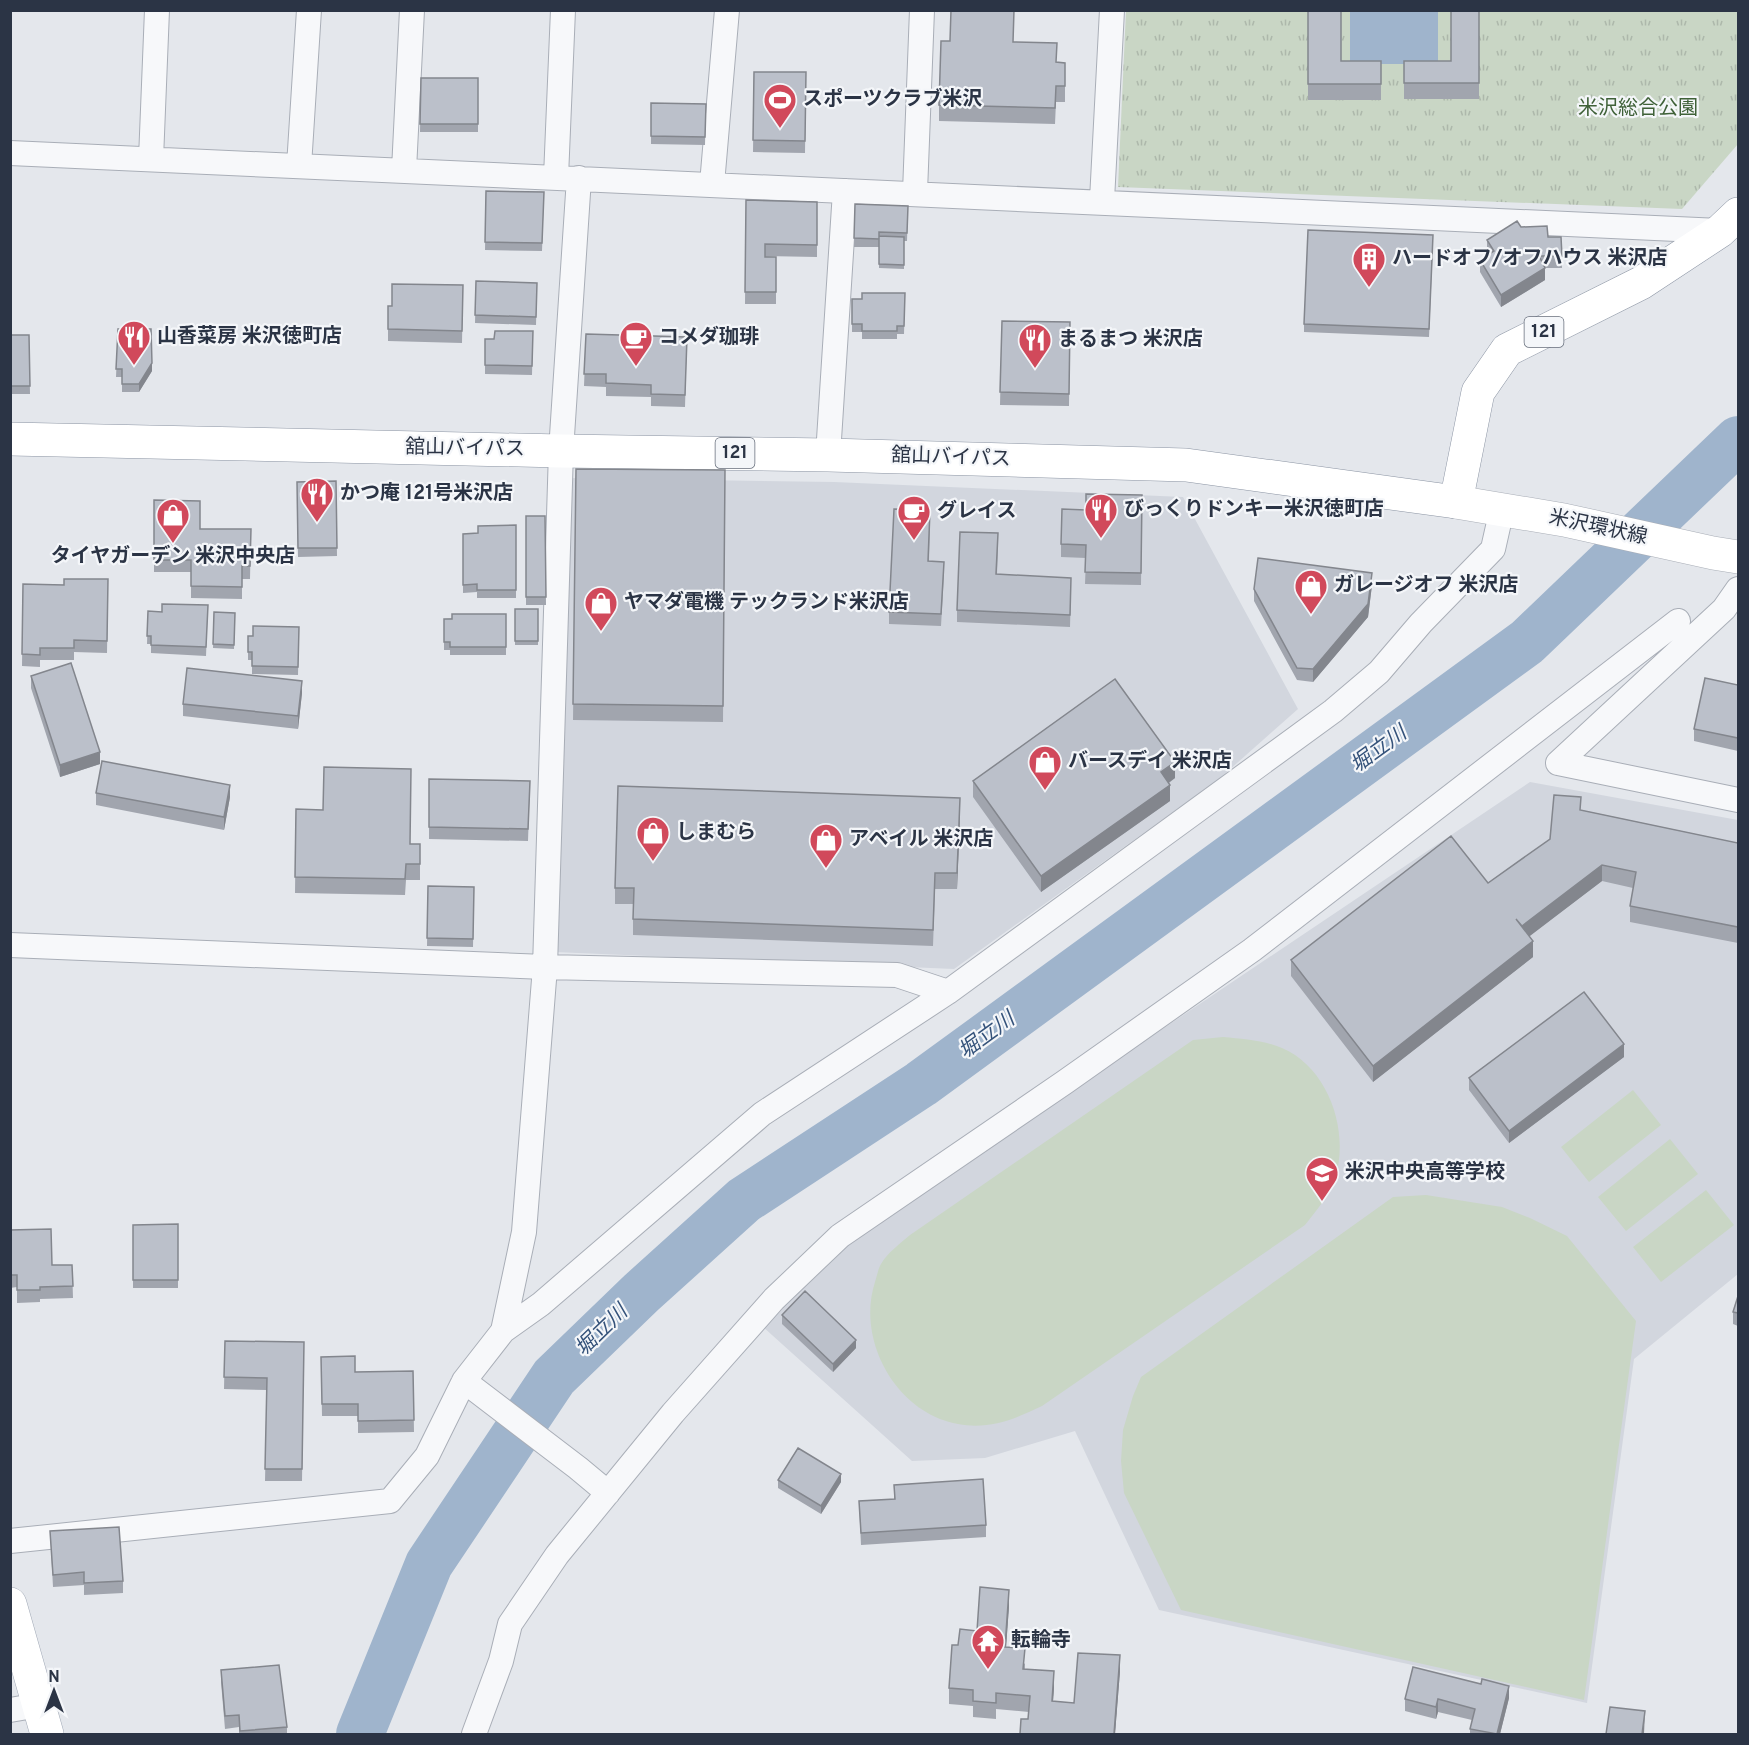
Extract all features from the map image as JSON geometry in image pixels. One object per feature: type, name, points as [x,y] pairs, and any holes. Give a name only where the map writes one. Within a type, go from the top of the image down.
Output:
[{"type":"main road","name":"121","points":[[1456,502],[1478,392],[1507,350],[1641,283],[1729,222]]},
{"type":"main road","name":"舘山バイパス","points":[[10,439],[828,455],[1186,465],[1456,502]]},
{"type":"main road","name":"米沢環状線","points":[[1456,502],[1564,519],[1726,555]]},
{"type":"main road","points":[[10,1604],[32,1717]]},
{"type":"street","points":[[151,159],[157,10]]},
{"type":"street","points":[[300,166],[309,10]]},
{"type":"street","points":[[404,170],[412,10]]},
{"type":"street","points":[[10,1541],[390,1501],[428,1456],[503,1331],[524,1232],[545,967],[568,177],[563,10]]},
{"type":"street","points":[[712,184],[727,10]]},
{"type":"street","points":[[915,192],[922,10]]},
{"type":"street","points":[[1102,200],[1112,10]]},
{"type":"street","points":[[10,153],[845,191],[1729,222]]},
{"type":"street","points":[[828,455],[845,191]]},
{"type":"street","points":[[503,1331],[541,1304],[762,1114],[948,992],[1307,731],[1379,672],[1421,623],[1493,549],[1502,509]]},
{"type":"street","points":[[1738,589],[1725,609],[1558,762],[1738,800]]},
{"type":"street","points":[[474,1734],[501,1661],[510,1624],[557,1555],[673,1413],[774,1299],[840,1236],[1252,950],[1678,621]]},
{"type":"street","points":[[10,945],[545,967],[897,975],[948,992]]},
{"type":"street","points":[[470,1385],[608,1493]]},
{"type":"shaded area","points":[[567,478],[834,482],[1183,497],[1298,709],[1219,779],[954,969],[555,952]]},
{"type":"shaded area","name":"米沢中央高等学校","points":[[1530,782],[1738,820],[1738,1274],[1634,1359],[1587,1703],[1159,1610],[1075,1431],[985,1458],[912,1461],[762,1326],[841,1245]]},
{"type":"green space","name":"米沢総合公園","points":[[1126,11],[1738,11],[1738,144],[1682,209],[1118,187]]},
{"type":"green space","points":[[1223,1037],[1268,1043],[1298,1057],[1312,1070],[1332,1103],[1340,1141],[1339,1160],[1329,1191],[1305,1225],[1032,1411],[1002,1422],[980,1426],[958,1424],[936,1417],[916,1405],[899,1390],[886,1371],[871,1327],[871,1304],[875,1282],[880,1266],[887,1256],[910,1235],[1193,1040]]},
{"type":"green space","points":[[1633,1090],[1661,1125],[1589,1182],[1561,1147]]},
{"type":"green space","points":[[1670,1139],[1698,1174],[1626,1231],[1598,1197]]},
{"type":"green space","points":[[1706,1190],[1734,1225],[1661,1282],[1633,1247]]},
{"type":"green space","points":[[1426,1195],[1502,1207],[1567,1236],[1636,1321],[1584,1700],[1181,1610],[1124,1493],[1121,1461],[1123,1430],[1141,1377],[1393,1197]]},
{"type":"water","points":[[1350,11],[1438,11],[1438,64],[1350,64]]},
{"type":"building","points":[[951,10],[1014,10],[1013,42],[1057,43],[1056,62],[1065,63],[1065,86],[1056,86],[1055,108],[939,105],[941,41],[950,41]]},
{"type":"building","points":[[1308,10],[1341,10],[1341,61],[1381,61],[1381,84],[1308,84]]},
{"type":"building","points":[[1451,10],[1479,10],[1479,83],[1404,83],[1404,61],[1451,61]]},
{"type":"building","points":[[754,72],[806,72],[805,141],[753,140]]},
{"type":"building","points":[[421,78],[478,78],[478,124],[420,124]]},
{"type":"building","points":[[651,103],[706,104],[705,137],[651,136]]},
{"type":"building","points":[[486,191],[544,192],[542,243],[485,242]]},
{"type":"building","points":[[746,200],[817,202],[817,245],[765,244],[765,257],[776,257],[776,292],[745,292]]},
{"type":"building","points":[[855,204],[908,206],[907,233],[879,232],[879,239],[854,238]]},
{"type":"building","points":[[1517,221],[1521,227],[1547,226],[1548,237],[1561,237],[1562,256],[1539,256],[1545,268],[1501,295],[1480,260],[1494,251],[1487,240]]},
{"type":"building","name":"ハードオフ/オフハウス 米沢店","points":[[1308,230],[1433,235],[1429,329],[1304,324]]},
{"type":"building","points":[[879,236],[904,237],[904,265],[879,264]]},
{"type":"building","points":[[476,281],[537,283],[536,317],[475,315]]},
{"type":"building","points":[[392,284],[463,285],[462,331],[388,329],[388,306],[392,306]]},
{"type":"building","points":[[862,293],[905,293],[904,326],[897,326],[897,331],[862,331],[862,324],[852,324],[852,299],[862,299]]},
{"type":"building","name":"まるまつ 米沢店","points":[[1002,321],[1070,322],[1069,394],[1000,392]]},
{"type":"building","points":[[118,329],[151,329],[152,363],[139,384],[122,384],[122,369],[116,369]]},
{"type":"building","points":[[495,331],[533,331],[532,366],[485,365],[485,339],[494,339]]},
{"type":"building","name":"コメダ珈琲","points":[[586,334],[687,337],[685,395],[651,394],[651,385],[606,383],[606,374],[584,374]]},
{"type":"building","points":[[10,335],[29,335],[30,386],[10,386]]},
{"type":"building","points":[[576,469],[725,470],[723,706],[573,704]]},
{"type":"building","name":"かつ庵 121号米沢店","points":[[336,481],[337,548],[298,548],[297,482]]},
{"type":"building","name":"びっくりドンキー米沢徳町店","points":[[1086,494],[1142,495],[1141,573],[1085,572],[1086,545],[1061,544],[1062,509],[1086,510]]},
{"type":"building","points":[[154,500],[200,501],[200,529],[251,529],[250,566],[242,566],[242,587],[191,586],[191,560],[154,560]]},
{"type":"building","points":[[894,509],[930,510],[928,561],[944,562],[941,614],[889,612]]},
{"type":"building","points":[[526,516],[545,516],[546,597],[526,597]]},
{"type":"building","points":[[516,525],[516,590],[477,590],[477,584],[463,585],[463,534],[478,533],[478,526]]},
{"type":"building","points":[[960,532],[998,533],[996,574],[1071,578],[1070,615],[957,610]]},
{"type":"building","points":[[1258,558],[1372,573],[1368,604],[1313,669],[1297,668],[1254,589]]},
{"type":"building","points":[[64,579],[108,579],[107,641],[74,640],[74,648],[40,648],[40,655],[22,654],[23,584],[64,585]]},
{"type":"building","points":[[162,604],[208,605],[206,647],[151,645],[151,636],[147,636],[148,611],[162,612]]},
{"type":"building","points":[[515,609],[538,609],[538,641],[515,641]]},
{"type":"building","points":[[214,612],[235,613],[234,645],[213,644]]},
{"type":"building","points":[[452,614],[506,614],[506,647],[450,647],[450,642],[444,642],[444,619],[452,619]]},
{"type":"building","points":[[253,626],[299,627],[298,667],[252,666],[252,652],[248,652],[248,636],[253,636]]},
{"type":"building","points":[[71,663],[100,752],[60,765],[31,676]]},
{"type":"building","points":[[187,668],[302,681],[298,716],[183,704]]},
{"type":"building","points":[[1705,678],[1738,685],[1738,738],[1694,729]]},
{"type":"building","points":[[1115,679],[1175,762],[1161,772],[1170,785],[1041,876],[973,781]]},
{"type":"building","points":[[102,761],[230,785],[224,817],[96,793]]},
{"type":"building","points":[[324,767],[411,769],[410,844],[420,844],[420,864],[406,864],[405,879],[295,877],[296,809],[323,810]]},
{"type":"building","points":[[429,779],[530,781],[528,829],[429,827]]},
{"type":"building","points":[[618,786],[960,798],[957,873],[935,873],[933,930],[633,919],[634,888],[615,888]]},
{"type":"building","points":[[1554,795],[1581,797],[1580,810],[1738,843],[1738,927],[1630,906],[1636,872],[1602,865],[1522,926],[1516,919],[1533,941],[1373,1066],[1291,960],[1451,836],[1488,883],[1550,839]]},
{"type":"building","points":[[428,886],[474,887],[473,939],[427,938]]},
{"type":"building","points":[[1584,992],[1624,1044],[1509,1131],[1469,1078]]},
{"type":"building","points":[[178,1224],[178,1280],[133,1280],[133,1225]]},
{"type":"building","points":[[51,1229],[52,1265],[72,1265],[73,1286],[17,1290],[17,1275],[10,1275],[10,1230]]},
{"type":"building","points":[[805,1291],[856,1340],[833,1364],[782,1315]]},
{"type":"building","points":[[1738,1296],[1738,1313],[1733,1312]]},
{"type":"building","points":[[225,1341],[304,1342],[302,1469],[265,1469],[267,1378],[224,1377]]},
{"type":"building","points":[[355,1356],[355,1372],[413,1371],[414,1420],[358,1421],[358,1404],[322,1404],[321,1357]]},
{"type":"building","points":[[798,1448],[841,1474],[821,1506],[778,1480]]},
{"type":"building","points":[[983,1479],[986,1525],[861,1533],[859,1501],[895,1499],[894,1485]]},
{"type":"building","points":[[119,1527],[123,1581],[84,1583],[84,1572],[53,1575],[50,1531]]},
{"type":"building","name":"転輪寺","points":[[980,1587],[1009,1590],[1005,1647],[1025,1648],[1023,1669],[1054,1671],[1052,1701],[1074,1703],[1078,1653],[1120,1655],[1114,1734],[1020,1734],[1021,1719],[1028,1719],[1030,1696],[996,1693],[996,1703],[973,1701],[973,1690],[949,1688],[952,1645],[958,1645],[960,1629],[977,1631]]},
{"type":"building","points":[[279,1665],[287,1727],[240,1731],[239,1715],[225,1716],[221,1670]]},
{"type":"building","points":[[1413,1667],[1481,1684],[1482,1679],[1509,1686],[1497,1734],[1470,1729],[1475,1709],[1438,1699],[1436,1707],[1405,1699]]},
{"type":"building","points":[[1610,1707],[1645,1711],[1642,1734],[1606,1734]]},
{"type":"waterway","name":"堀立川","points":[[360,1734],[429,1564],[554,1377],[641,1293],[744,1200],[921,1084],[1527,642],[1738,440]]},
{"type":"place","name":"スポーツクラブ米沢","points":[[780,129]]},
{"type":"place","name":"ハードオフ/オフハウス 米沢店","points":[[1369,288]]},
{"type":"place","name":"山香菜房 米沢徳町店","points":[[134,366]]},
{"type":"place","name":"コメダ珈琲","points":[[636,367]]},
{"type":"place","name":"まるまつ 米沢店","points":[[1035,369]]},
{"type":"place","name":"かつ庵 121号米沢店","points":[[317,523]]},
{"type":"place","name":"びっくりドンキー米沢徳町店","points":[[1101,539]]},
{"type":"place","name":"グレイス","points":[[914,541]]},
{"type":"place","name":"タイヤガーデン 米沢中央店","points":[[173,544]]},
{"type":"place","name":"ガレージオフ 米沢店","points":[[1311,615]]},
{"type":"place","name":"ヤマダ電機 テックランド米沢店","points":[[601,632]]},
{"type":"place","name":"バースデイ 米沢店","points":[[1045,791]]},
{"type":"place","name":"しまむら","points":[[653,862]]},
{"type":"place","name":"アベイル 米沢店","points":[[826,869]]},
{"type":"place","name":"米沢中央高等学校","points":[[1322,1202]]},
{"type":"place","name":"転輪寺","points":[[988,1670]]}]
